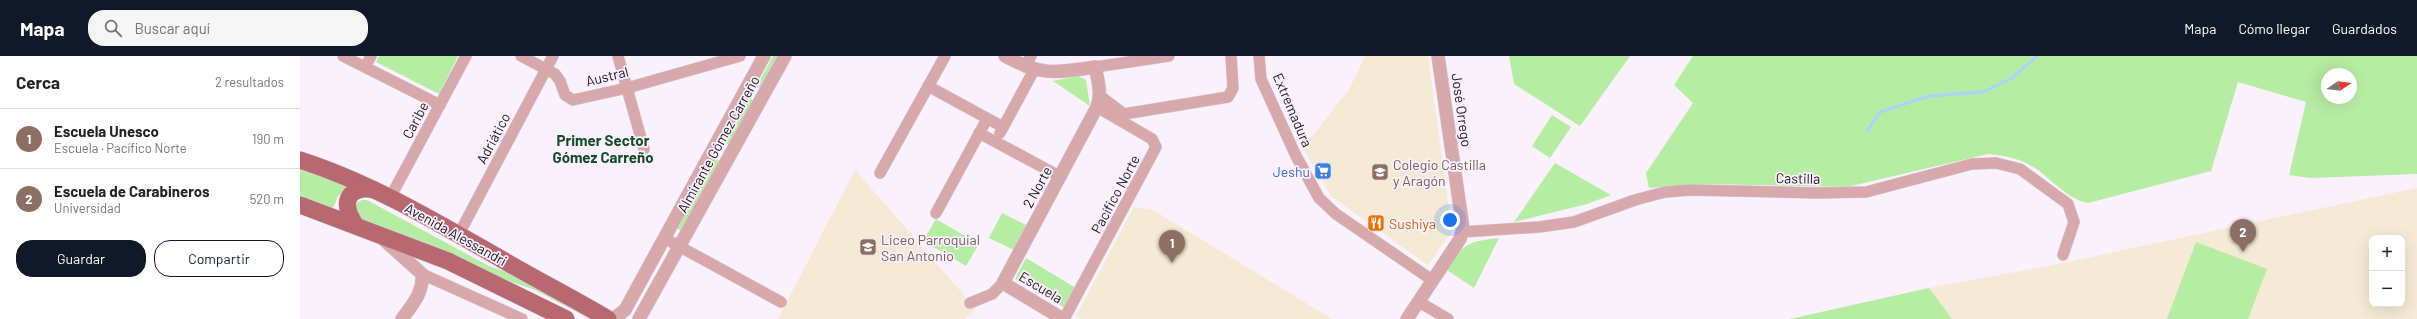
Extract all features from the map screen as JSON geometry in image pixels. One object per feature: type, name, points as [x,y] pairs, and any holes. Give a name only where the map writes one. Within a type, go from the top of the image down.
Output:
[{"type":"main road","name":"Avenida Alessandri","points":[[300,160],[390,198],[459,234],[608,319]]},
{"type":"main road","points":[[356,226],[348,212],[348,199],[353,192],[361,188],[374,190]]},
{"type":"main road","name":"Avenida Alessandri","points":[[300,205],[448,261],[566,319]]},
{"type":"street","points":[[343,56],[440,105]]},
{"type":"street","points":[[365,67],[371,56]]},
{"type":"street","name":"Caribe","points":[[390,198],[466,56]]},
{"type":"street","name":"Austral","points":[[521,56],[547,69],[558,77],[565,95],[570,99],[627,88],[740,56]]},
{"type":"street","name":"Adriático","points":[[459,234],[553,56]]},
{"type":"street","points":[[618,56],[644,149]]},
{"type":"street","name":"Almirante Gómez Carreño","points":[[613,319],[625,310],[764,56]]},
{"type":"street","name":"Almirante Gómez Carreño","points":[[639,319],[784,56]]},
{"type":"street","points":[[880,173],[944,56]]},
{"type":"street","points":[[1005,56],[1053,72],[1169,56]]},
{"type":"street","points":[[1095,67],[1099,102],[1124,114],[1228,97],[1234,88],[1231,56]]},
{"type":"street","name":"Extremadura","points":[[1259,56],[1261,79],[1296,156],[1319,198],[1336,214],[1432,280]]},
{"type":"street","name":"José Orrego","points":[[1438,56],[1462,232]]},
{"type":"street","points":[[995,141],[1003,127],[1030,64]]},
{"type":"street","points":[[748,85],[764,94]]},
{"type":"street","points":[[928,86],[1003,127]]},
{"type":"street","name":"2 Norte","points":[[970,303],[992,294],[1003,283],[1061,177],[1099,102]]},
{"type":"street","name":"Pacífico Norte","points":[[1064,319],[1156,147],[1155,141],[1099,102]]},
{"type":"street","points":[[936,213],[987,119]]},
{"type":"street","points":[[979,133],[1061,177]]},
{"type":"street","points":[[715,145],[731,154]]},
{"type":"street","name":"Castilla","points":[[1462,232],[1539,227],[1574,222],[1635,200],[1678,191],[1817,193],[1866,192],[1972,164],[1988,162],[2004,164],[2020,169],[2068,204],[2074,222],[2063,255]]},
{"type":"street","points":[[1407,319],[1462,232]]},
{"type":"street","points":[[377,234],[422,274],[522,319]]},
{"type":"street","points":[[664,238],[781,302]]},
{"type":"street","points":[[402,319],[416,300],[422,286],[422,274]]},
{"type":"street","name":"Escuela","points":[[1003,283],[1064,319]]},
{"type":"street","points":[[1419,302],[1448,319]]},
{"type":"shaded area","name":"Colegio Castilla y Aragón","points":[[1365,56],[1428,56],[1452,231],[1428,265],[1332,197],[1303,148],[1349,90]]},
{"type":"shaded area","name":"Liceo Parroquial San Antonio","points":[[855,170],[976,309],[965,319],[778,319]]},
{"type":"shaded area","points":[[2417,188],[2417,319],[1790,319],[1929,288],[2048,266]]},
{"type":"shaded area","points":[[1134,207],[1153,210],[1332,319],[1082,319],[1076,316]]},
{"type":"green space","points":[[379,56],[458,56],[439,94],[376,62]]},
{"type":"green space","points":[[773,56],[777,56],[761,86],[758,84]]},
{"type":"green space","points":[[1509,56],[1630,56],[1580,126],[1514,84]]},
{"type":"green space","points":[[1693,56],[2417,56],[2417,174],[2310,178],[2289,175],[2306,102],[2238,82],[2211,171],[2088,203],[2074,198],[2027,163],[2008,157],[1988,154],[1847,187],[1706,184],[1649,188],[1646,173],[1693,103],[1674,85]]},
{"type":"green space","points":[[1078,76],[1086,80],[1090,106],[1053,81]]},
{"type":"green space","points":[[750,99],[753,100],[729,145],[725,143]]},
{"type":"green space","points":[[1552,115],[1571,127],[1550,158],[1532,146]]},
{"type":"green space","points":[[716,159],[720,161],[682,231],[676,228]]},
{"type":"green space","points":[[1555,163],[1611,195],[1587,204],[1514,222]]},
{"type":"green space","points":[[300,166],[351,185],[338,196],[333,208],[312,205],[300,200]]},
{"type":"green space","points":[[362,200],[367,200],[489,266],[518,276],[595,319],[590,319],[535,290],[486,273],[359,219],[352,212],[356,203]]},
{"type":"green space","points":[[1002,213],[1026,225],[1014,250],[989,238]]},
{"type":"green space","points":[[936,219],[979,244],[966,266],[923,241]]},
{"type":"green space","points":[[1499,238],[1474,288],[1447,270],[1458,254],[1468,245],[1473,242]]},
{"type":"green space","points":[[2196,242],[2267,269],[2248,319],[2167,319]]},
{"type":"green space","points":[[1026,258],[1076,288],[1065,308],[1015,279]]},
{"type":"green space","points":[[1929,288],[1952,319],[1790,319]]},
{"type":"waterway","points":[[1867,131],[1880,112],[1929,96],[1983,92],[2012,78],[2037,56]]},
{"type":"place","name":"Jeshu","points":[[1323,171]]},
{"type":"place","name":"Colegio Castilla y Aragón","points":[[1380,172]]},
{"type":"place","name":"Sushiya","points":[[1376,223]]},
{"type":"place","name":"Liceo Parroquial San Antonio","points":[[868,247]]},
{"type":"place","name":"Escuela de Carabineros","points":[[2243,252]]},
{"type":"place","name":"Escuela Unesco","points":[[1172,263]]},
{"type":"district","name":"Primer Sector Gómez Carreño","points":[[603,148]]}]
